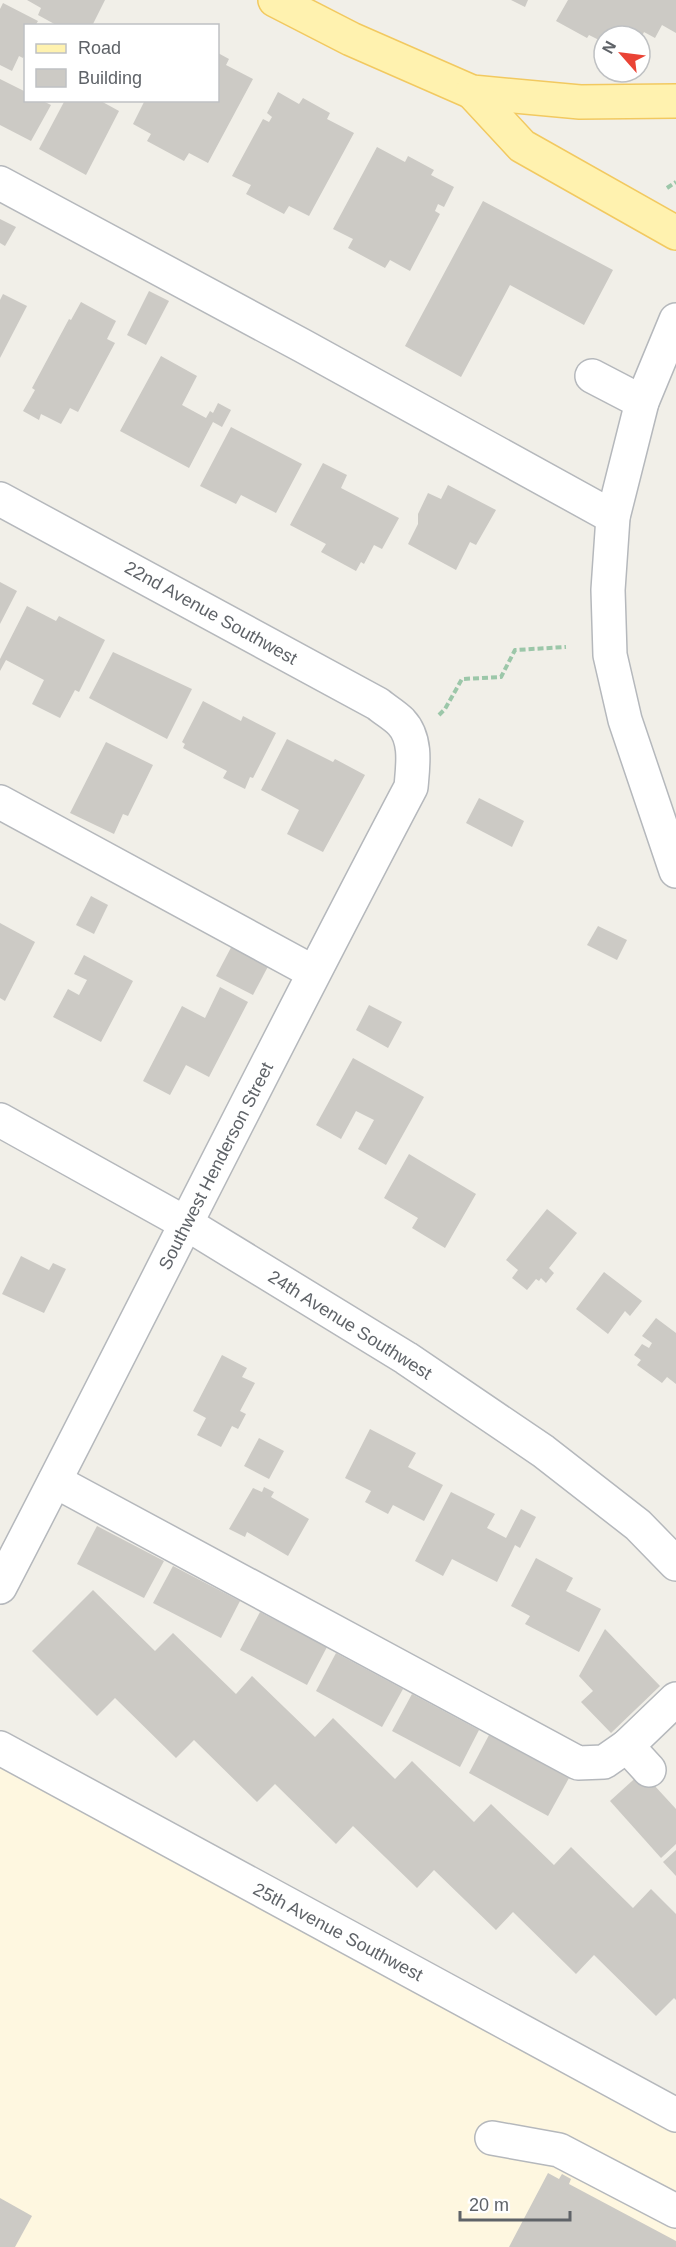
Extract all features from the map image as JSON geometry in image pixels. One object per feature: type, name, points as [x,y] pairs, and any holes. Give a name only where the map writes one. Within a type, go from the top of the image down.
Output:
[{"type":"main road","points":[[275,0],[351,39],[472,92],[580,102],[676,101]]},
{"type":"main road","points":[[472,92],[522,146],[676,233]]},
{"type":"street","points":[[0,183],[303,345],[613,517]]},
{"type":"street","points":[[676,320],[642,402],[613,517],[608,590],[610,655],[625,720],[676,871]]},
{"type":"street","points":[[592,376],[642,402]]},
{"type":"street","name":"22nd Avenue Southwest","points":[[0,499],[378,704],[402,723],[411,740]]},
{"type":"street","name":"Southwest Henderson Street","points":[[0,1587],[187,1224],[313,972],[411,787],[414,756],[411,740]]},
{"type":"street","points":[[0,802],[313,972]]},
{"type":"street","name":"24th Avenue Southwest","points":[[0,1120],[187,1224],[406,1358],[543,1451],[638,1525],[676,1564]]},
{"type":"street","points":[[55,1481],[578,1763],[604,1762],[627,1746],[676,1699]]},
{"type":"street","points":[[627,1746],[650,1770]]},
{"type":"street","name":"25th Avenue Southwest","points":[[0,1748],[676,2115]]},
{"type":"street","points":[[492,2138],[560,2150],[676,2211]]},
{"type":"path","points":[[436,718],[445,709],[462,679],[501,677],[515,650],[566,647]]},
{"type":"shaded area","points":[[0,1748],[676,2115],[676,2247],[0,2247]]},
{"type":"building","points":[[27,0],[105,0],[93,24],[54,24],[38,15],[41,8]]},
{"type":"building","points":[[511,0],[528,0],[525,7]]},
{"type":"building","points":[[568,0],[676,0],[676,33],[662,25],[655,38],[652,36],[652,24],[592,24],[592,36],[589,35],[587,38],[556,21]]},
{"type":"building","points":[[3,3],[38,21],[36,24],[24,24],[24,56],[19,56],[12,71],[0,65],[0,9]]},
{"type":"building","points":[[219,54],[229,59],[226,65],[253,79],[208,163],[189,153],[184,161],[147,141],[151,134],[133,124],[144,102],[219,102]]},
{"type":"building","points":[[0,79],[24,91],[24,102],[45,102],[51,105],[31,141],[0,125]]},
{"type":"building","points":[[278,92],[299,104],[303,98],[330,113],[327,119],[354,133],[309,216],[289,206],[284,214],[246,194],[251,185],[232,176],[263,119],[269,122],[272,117],[267,113]]},
{"type":"building","points":[[64,102],[103,102],[119,111],[86,175],[39,149]]},
{"type":"building","points":[[377,147],[405,162],[408,156],[434,170],[431,175],[454,187],[444,207],[438,204],[435,211],[440,214],[410,271],[390,260],[385,268],[348,248],[353,239],[333,229]]},
{"type":"building","points":[[483,201],[613,270],[584,325],[510,285],[461,377],[405,346]]},
{"type":"building","points":[[0,219],[16,227],[5,246],[0,243]]},
{"type":"building","points":[[149,291],[169,301],[146,345],[127,335]]},
{"type":"building","points":[[3,294],[27,306],[0,358],[0,300]]},
{"type":"building","points":[[81,302],[116,321],[107,339],[115,343],[78,412],[70,408],[61,424],[41,414],[39,420],[23,411],[35,390],[32,388],[69,319],[71,320]]},
{"type":"building","points":[[161,356],[197,376],[182,405],[206,418],[210,411],[213,413],[218,403],[231,410],[222,427],[213,422],[189,468],[120,431]]},
{"type":"building","points":[[231,427],[302,464],[276,513],[241,495],[236,504],[200,486]]},
{"type":"building","points":[[323,463],[347,475],[341,488],[399,518],[382,549],[374,545],[364,564],[361,562],[356,571],[321,552],[326,544],[290,525]]},
{"type":"building","points":[[448,485],[496,510],[476,545],[470,542],[456,570],[408,544],[418,524],[418,514],[428,493],[441,499]]},
{"type":"building","points":[[0,582],[17,591],[0,624]]},
{"type":"building","points":[[27,606],[56,621],[59,616],[105,640],[79,692],[75,690],[60,718],[32,704],[44,680],[6,660],[0,671],[0,659]]},
{"type":"building","points":[[113,652],[192,689],[167,739],[89,698]]},
{"type":"building","points":[[203,701],[241,721],[243,716],[276,733],[245,789],[223,778],[227,771],[183,748],[185,744],[182,742]]},
{"type":"building","points":[[287,739],[333,762],[335,759],[365,775],[323,852],[287,834],[299,810],[261,790]]},
{"type":"building","points":[[106,742],[153,765],[128,816],[123,814],[114,834],[70,813]]},
{"type":"building","points":[[479,798],[524,821],[512,847],[466,823]]},
{"type":"building","points":[[91,896],[108,905],[94,934],[76,925]]},
{"type":"building","points":[[0,923],[35,942],[5,1001],[0,998]]},
{"type":"building","points":[[598,926],[627,940],[617,960],[587,945]]},
{"type":"building","points":[[235,940],[272,959],[253,995],[216,976]]},
{"type":"building","points":[[84,955],[133,981],[101,1042],[53,1017],[68,989],[79,995],[87,980],[74,974]]},
{"type":"building","points":[[220,987],[248,1002],[209,1077],[186,1065],[170,1095],[143,1081],[182,1006],[205,1018]]},
{"type":"building","points":[[369,1005],[402,1022],[388,1048],[356,1030]]},
{"type":"building","points":[[353,1058],[424,1097],[386,1165],[358,1149],[374,1120],[356,1111],[341,1139],[316,1125]]},
{"type":"building","points":[[409,1154],[476,1194],[445,1248],[412,1228],[418,1218],[384,1198]]},
{"type":"building","points":[[547,1209],[577,1233],[549,1268],[554,1273],[546,1283],[541,1278],[539,1281],[536,1279],[527,1290],[512,1278],[518,1270],[506,1260]]},
{"type":"building","points":[[21,1256],[49,1270],[53,1263],[66,1269],[44,1313],[2,1294]]},
{"type":"building","points":[[604,1272],[642,1301],[630,1316],[625,1311],[608,1334],[576,1309]]},
{"type":"building","points":[[656,1318],[676,1333],[676,1384],[667,1377],[662,1383],[637,1365],[641,1360],[634,1355],[642,1344],[649,1348],[652,1343],[642,1336]]},
{"type":"building","points":[[222,1355],[247,1368],[242,1377],[255,1383],[240,1411],[246,1414],[238,1429],[232,1426],[221,1447],[197,1435],[206,1418],[193,1411]]},
{"type":"building","points":[[370,1429],[416,1453],[408,1467],[443,1485],[424,1521],[393,1505],[388,1514],[365,1502],[371,1491],[345,1478]]},
{"type":"building","points":[[259,1438],[284,1451],[269,1479],[244,1466]]},
{"type":"building","points":[[264,1487],[274,1492],[271,1497],[309,1519],[288,1556],[247,1532],[245,1537],[229,1529],[253,1488],[262,1492]]},
{"type":"building","points":[[451,1492],[495,1514],[487,1528],[506,1538],[521,1509],[536,1517],[520,1548],[515,1545],[497,1582],[452,1559],[443,1576],[415,1561]]},
{"type":"building","points":[[97,1526],[164,1561],[144,1598],[77,1564]]},
{"type":"building","points":[[536,1558],[573,1578],[566,1591],[601,1609],[579,1652],[525,1624],[530,1616],[511,1606]]},
{"type":"building","points":[[173,1566],[240,1601],[221,1638],[153,1603]]},
{"type":"building","points":[[93,1590],[155,1651],[173,1633],[236,1694],[252,1676],[315,1737],[333,1718],[395,1779],[412,1761],[474,1822],[491,1804],[554,1865],[571,1847],[633,1908],[651,1889],[676,1914],[676,2000],[674,1998],[656,2016],[594,1955],[576,1974],[513,1912],[496,1930],[434,1870],[417,1888],[353,1826],[336,1844],[275,1784],[257,1802],[194,1740],[176,1758],[115,1698],[97,1716],[32,1651]]},
{"type":"building","points":[[260,1612],[327,1647],[307,1685],[240,1650]]},
{"type":"building","points":[[605,1629],[660,1686],[611,1733],[581,1702],[593,1691],[579,1676]]},
{"type":"building","points":[[336,1653],[403,1689],[382,1727],[316,1691]]},
{"type":"building","points":[[412,1694],[479,1730],[460,1767],[392,1731]]},
{"type":"building","points":[[489,1735],[569,1778],[548,1816],[469,1773]]},
{"type":"building","points":[[642,1772],[676,1809],[676,1844],[661,1858],[610,1801]]},
{"type":"building","points":[[676,1850],[676,1876],[663,1862]]},
{"type":"building","points":[[548,2173],[559,2179],[562,2174],[571,2179],[569,2184],[676,2241],[676,2247],[509,2247]]},
{"type":"building","points":[[0,2198],[32,2216],[15,2247],[0,2247]]}]
